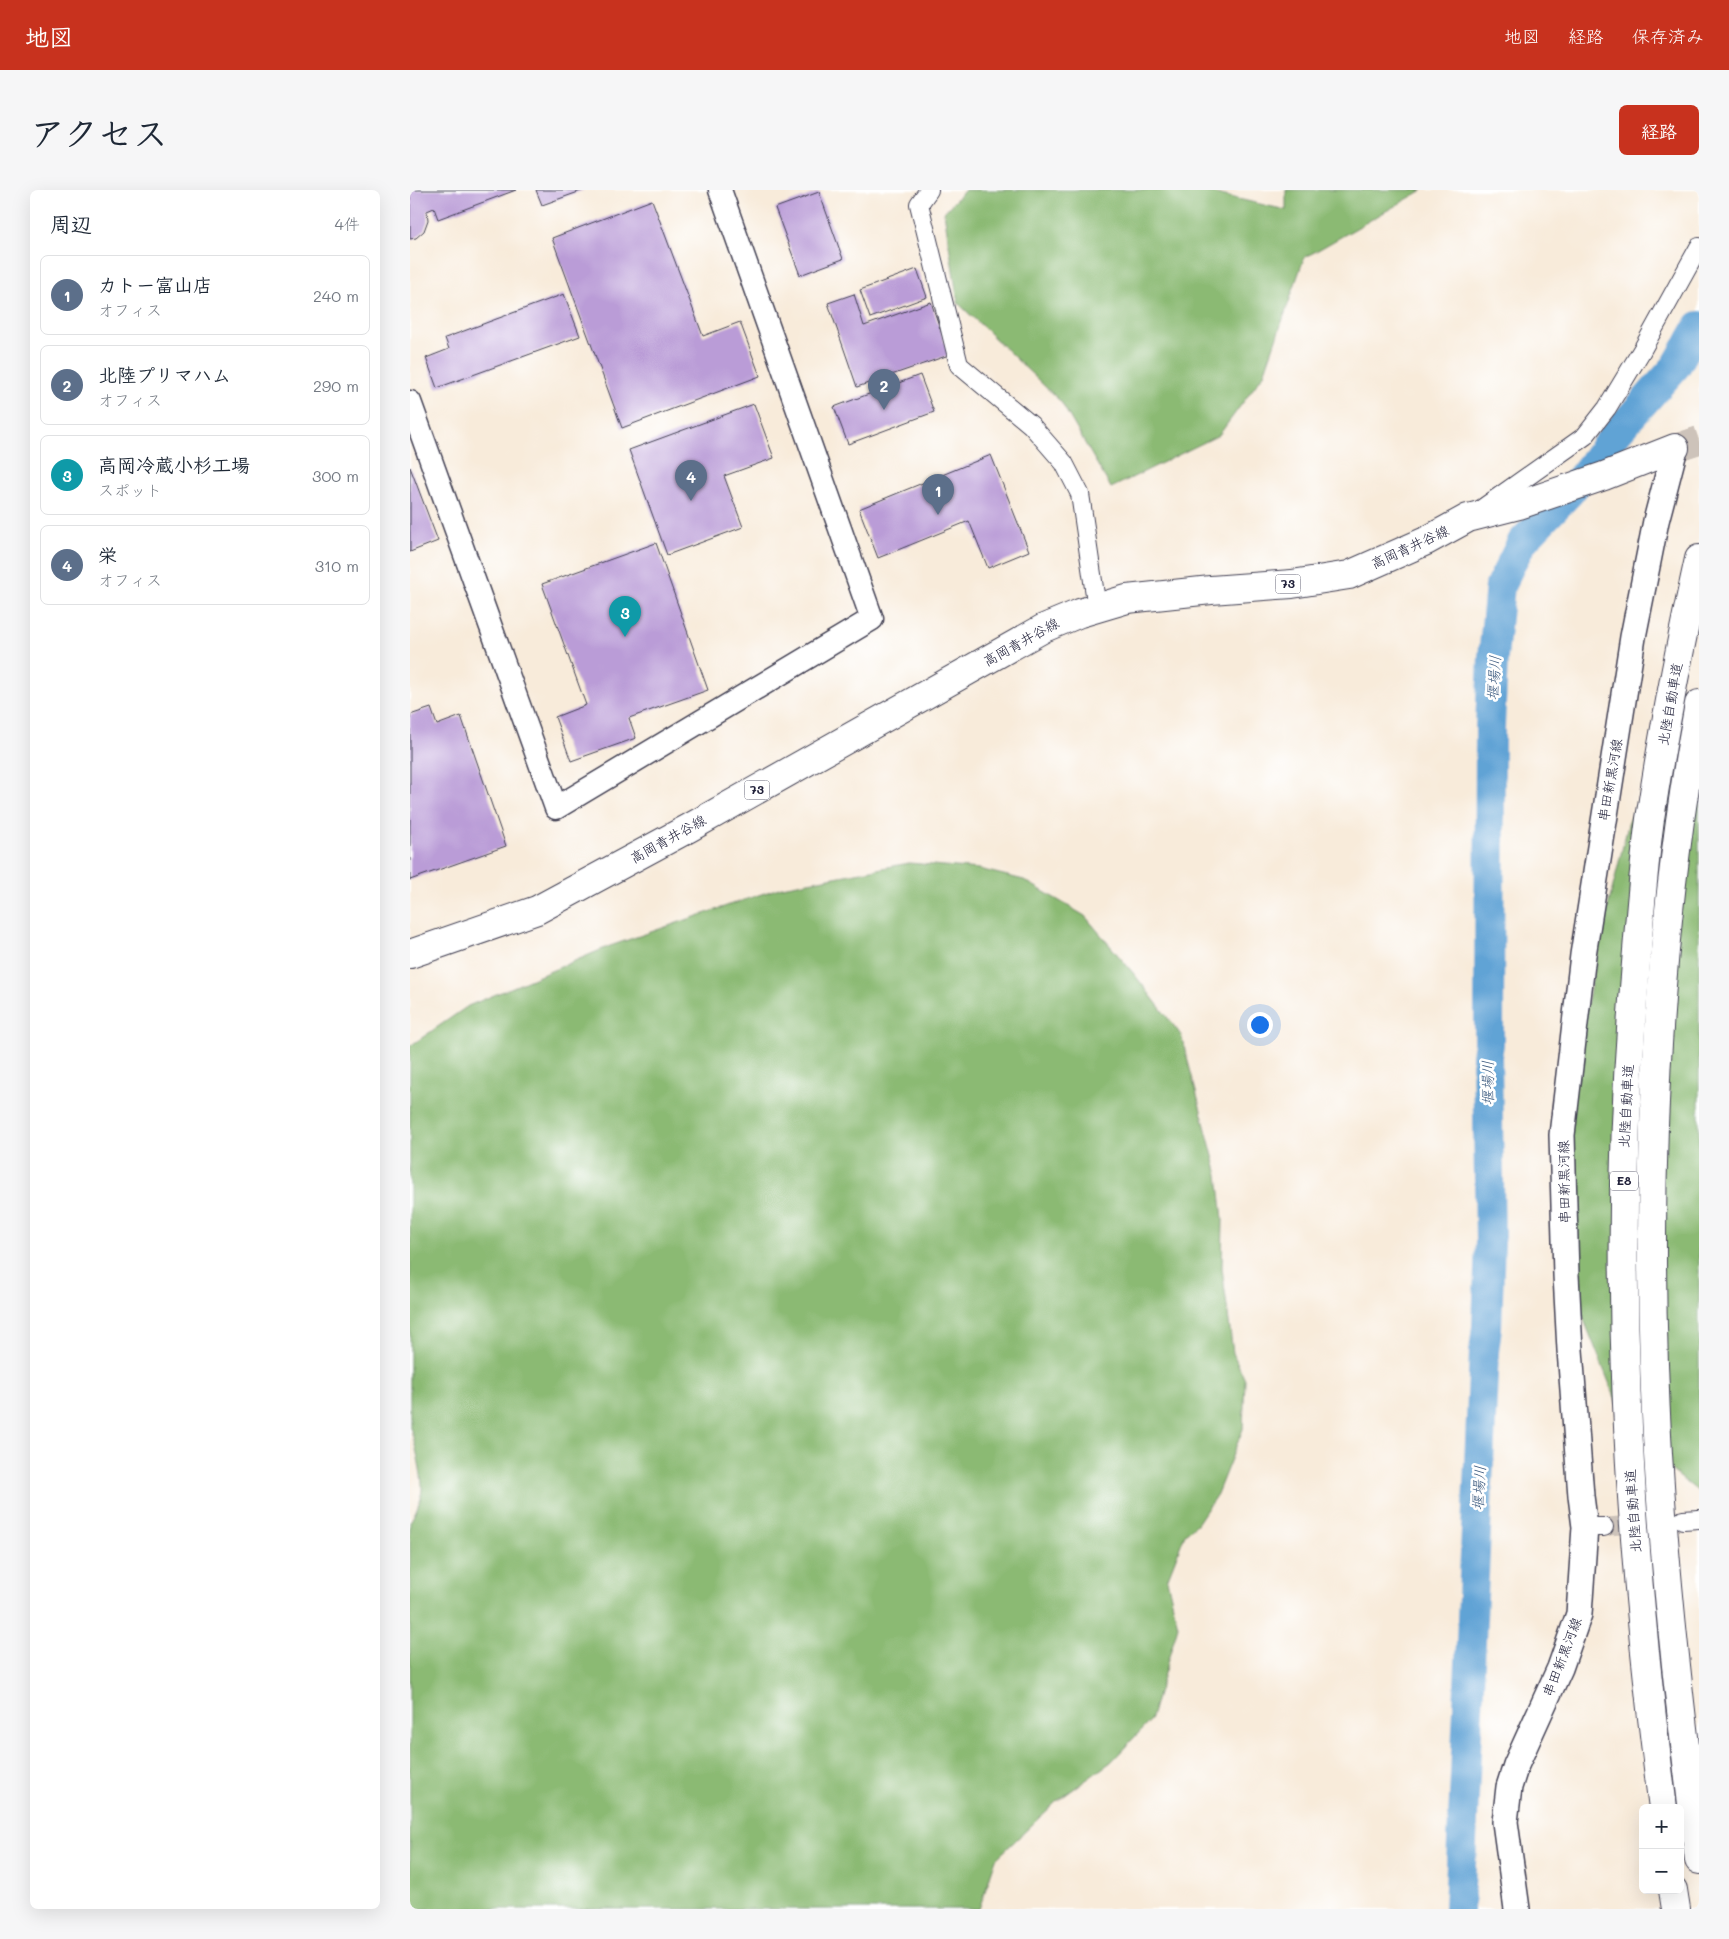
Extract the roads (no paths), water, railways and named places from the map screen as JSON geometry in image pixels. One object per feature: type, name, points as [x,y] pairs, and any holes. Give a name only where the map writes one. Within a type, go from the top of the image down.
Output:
[{"type":"main road","name":"高岡青井谷線","points":[[410,954],[537,910],[689,828],[1064,618],[1127,599],[1292,584],[1349,575],[1426,541],[1468,518],[1519,505],[1604,476],[1675,448]]},
{"type":"main road","name":"串田新黒河線","points":[[1517,1909],[1505,1822],[1509,1787],[1516,1765],[1560,1668],[1579,1614],[1595,1527],[1581,1496],[1570,1350],[1562,1135],[1582,955],[1633,637],[1658,512],[1675,448]]},
{"type":"main road","name":"北陸自動車道","points":[[1663,1804],[1637,1563],[1629,1453],[1624,1350],[1624,1137],[1632,1000],[1650,822],[1666,722],[1699,558]]},
{"type":"main road","name":"北陸自動車道","points":[[1699,704],[1680,822],[1668,924],[1654,1132],[1653,1240],[1658,1444],[1664,1542],[1676,1672],[1699,1860]]},
{"type":"main road","points":[[1674,1894],[1676,1909]]},
{"type":"street","points":[[410,402],[556,808],[872,619],[720,190]]},
{"type":"street","points":[[929,190],[919,204],[959,365],[1031,426],[1064,463],[1080,494],[1097,608]]},
{"type":"street","points":[[1468,518],[1585,436],[1607,408],[1699,247]]},
{"type":"waterway","name":"堰場川","points":[[1459,1909],[1490,1241],[1487,1056],[1489,1044],[1490,727],[1493,657],[1500,586],[1522,542],[1570,492],[1613,437],[1676,366],[1699,326]]},
{"type":"tunnel","points":[[1675,448],[1699,440]]},
{"type":"tunnel","points":[[1604,1527],[1644,1523]]},
{"type":"place","name":"北陸プリマハム","points":[[884,410]]},
{"type":"place","name":"栄","points":[[691,501]]},
{"type":"place","name":"カトー富山店","points":[[938,515]]},
{"type":"place","name":"高岡冷蔵小杉工場","points":[[625,637]]}]
